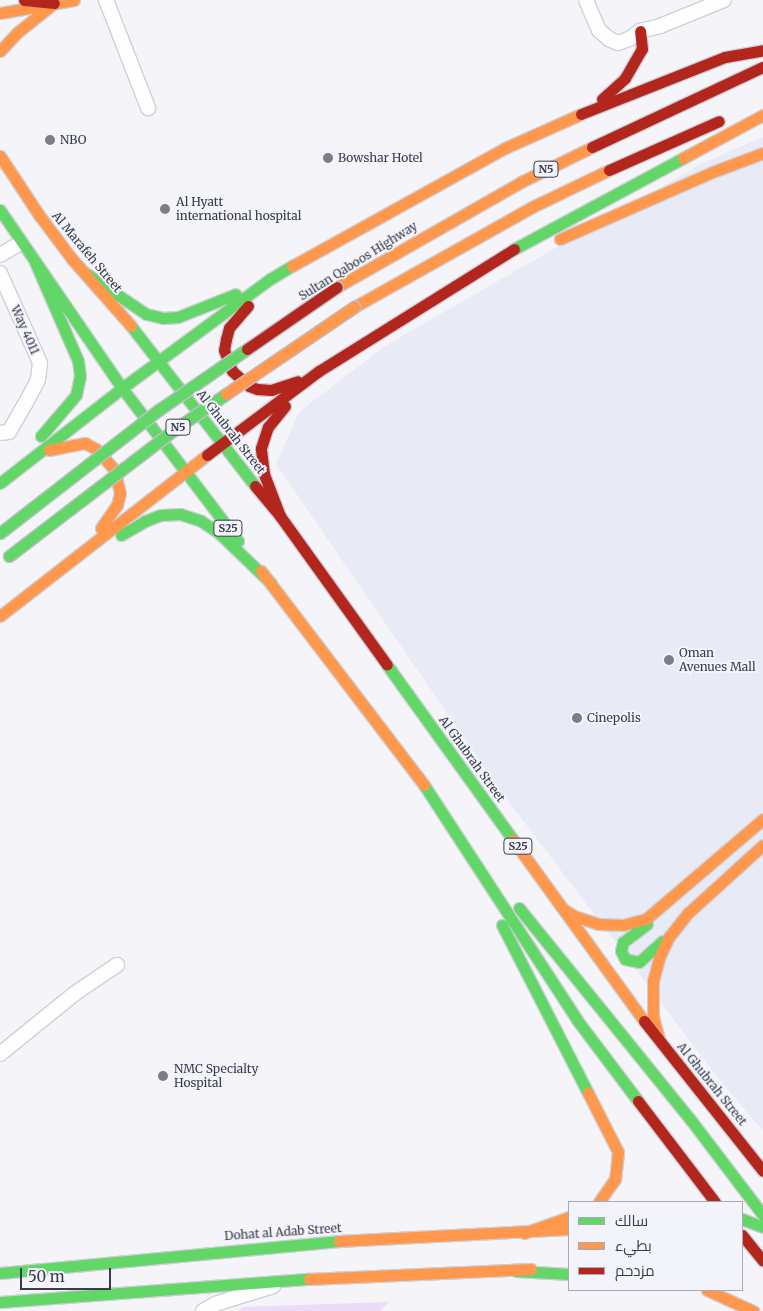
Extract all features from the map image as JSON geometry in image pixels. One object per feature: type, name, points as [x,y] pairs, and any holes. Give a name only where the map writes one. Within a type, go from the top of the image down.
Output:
[{"type":"main road","points":[[24,0],[54,3]]},
{"type":"main road","points":[[0,13],[74,0]]},
{"type":"main road","points":[[0,51],[18,32],[54,3]]},
{"type":"main road","points":[[572,118],[605,97],[625,78],[642,49],[640,31]]},
{"type":"main road","points":[[3,480],[122,388],[270,279],[344,236],[505,148],[572,118],[725,57],[763,50]]},
{"type":"main road","name":"Sultan Qaboos Highway","points":[[0,533],[160,409],[337,288],[521,182],[639,124],[763,67]]},
{"type":"main road","name":"N5","points":[[4,560],[178,427],[354,308],[415,271],[532,207],[651,150],[729,117]]},
{"type":"main road","points":[[0,616],[77,554],[324,368],[534,237],[760,117]]},
{"type":"main road","name":"Al Marafeh Street","points":[[0,151],[2,159],[39,215],[84,272],[160,361]]},
{"type":"main road","points":[[486,268],[534,251],[715,171],[763,153]]},
{"type":"main road","points":[[0,210],[122,388]]},
{"type":"main road","points":[[3,480],[26,451],[68,407],[76,395],[80,376],[78,361],[35,262]]},
{"type":"main road","points":[[84,272],[146,314],[163,318],[178,317],[192,312],[270,279]]},
{"type":"main road","points":[[270,279],[229,328],[224,350],[232,371],[249,386],[271,390],[283,387],[324,368]]},
{"type":"main road","name":"Al Ghubrah Street","points":[[160,361],[222,445],[280,516],[659,1039],[763,1171]]},
{"type":"main road","points":[[280,516],[264,474],[262,440],[276,415],[324,368]]},
{"type":"main road","name":"S25","points":[[122,388],[184,474],[271,583],[420,780],[457,832],[577,1020],[714,1201]]},
{"type":"main road","points":[[40,453],[62,446],[85,443],[96,449],[114,469],[120,493],[117,505],[110,518],[77,554]]},
{"type":"main road","points":[[77,554],[109,541],[145,522],[161,516],[180,514],[201,521],[220,534],[271,583]]},
{"type":"main road","points":[[763,819],[655,913],[644,926],[622,942],[622,955],[629,962],[639,962],[669,937],[688,913],[763,844]]},
{"type":"main road","points":[[457,832],[690,1119],[763,1215]]},
{"type":"main road","points":[[457,832],[543,1008],[614,1140],[618,1152],[615,1179],[600,1201]]},
{"type":"main road","points":[[563,909],[586,921],[611,926],[636,922],[655,913]]},
{"type":"main road","points":[[659,1039],[653,1016],[653,987],[659,958],[669,937]]},
{"type":"main road","points":[[730,1127],[763,1154]]},
{"type":"main road","points":[[752,1201],[763,1206]]},
{"type":"main road","points":[[743,1217],[763,1215]]},
{"type":"main road","points":[[524,1233],[568,1217]]},
{"type":"main road","points":[[743,1217],[763,1227]]},
{"type":"main road","name":"Dohat al Adab Street","points":[[0,1273],[300,1243],[524,1233],[568,1229]]},
{"type":"main road","points":[[743,1236],[763,1261]]},
{"type":"main road","points":[[516,1271],[568,1266]]},
{"type":"main road","points":[[0,1302],[298,1279],[456,1271],[516,1271],[568,1274]]},
{"type":"main road","points":[[709,1291],[753,1311]]},
{"type":"street","points":[[106,0],[148,108]]},
{"type":"street","points":[[586,0],[599,30],[609,39],[618,42],[629,39],[640,31],[660,26],[724,0]]},
{"type":"street","points":[[0,255],[22,243]]},
{"type":"street","name":"Way 4011","points":[[0,273],[40,363],[38,380],[25,404],[9,432],[0,433]]},
{"type":"street","points":[[0,1054],[74,994],[117,965]]},
{"type":"street","points":[[203,1311],[215,1304],[298,1279]]},
{"type":"shaded area","points":[[763,137],[763,1131],[718,1078],[497,786],[276,464],[299,412],[385,346],[703,163]]},
{"type":"shaded area","points":[[389,1302],[380,1311],[239,1311],[243,1307]]},
{"type":"traffic: fast","points":[[514,249],[683,158]]},
{"type":"traffic: fast","points":[[0,210],[122,388],[238,541]]},
{"type":"traffic: fast","points":[[35,262],[78,361],[80,376],[76,395],[41,436]]},
{"type":"traffic: fast","points":[[0,483],[122,388],[270,279],[292,266]]},
{"type":"traffic: fast","points":[[84,272],[146,314],[163,318],[178,317],[236,294]]},
{"type":"traffic: fast","points":[[131,326],[255,486]]},
{"type":"traffic: fast","points":[[0,533],[160,409],[247,349]]},
{"type":"traffic: fast","points":[[9,556],[178,427],[226,394]]},
{"type":"traffic: fast","points":[[121,535],[145,521],[161,515],[180,514],[201,521],[219,533],[271,583]]},
{"type":"traffic: fast","points":[[387,665],[513,840]]},
{"type":"traffic: fast","points":[[424,785],[577,1020],[638,1101]]},
{"type":"traffic: fast","points":[[519,908],[690,1119],[763,1215]]},
{"type":"traffic: fast","points":[[647,924],[623,942],[621,951],[625,959],[639,962],[662,941]]},
{"type":"traffic: fast","points":[[502,925],[588,1093]]},
{"type":"traffic: fast","points":[[743,1219],[763,1227]]},
{"type":"traffic: fast","points":[[0,1273],[339,1241]]},
{"type":"traffic: fast","points":[[516,1271],[568,1274]]},
{"type":"traffic: fast","points":[[0,1302],[309,1279]]},
{"type":"traffic: slow","points":[[0,13],[74,0]]},
{"type":"traffic: slow","points":[[0,51],[18,32],[54,3]]},
{"type":"traffic: slow","points":[[292,266],[505,148],[581,114]]},
{"type":"traffic: slow","points":[[683,158],[763,115]]},
{"type":"traffic: slow","points":[[337,287],[521,182],[592,147]]},
{"type":"traffic: slow","points":[[560,239],[715,171],[763,153]]},
{"type":"traffic: slow","points":[[0,156],[39,215],[72,259],[131,326]]},
{"type":"traffic: slow","points":[[354,307],[532,207],[609,170]]},
{"type":"traffic: slow","points":[[226,394],[354,307]]},
{"type":"traffic: slow","points":[[49,450],[85,443],[96,449],[114,469],[120,493],[117,505],[101,528]]},
{"type":"traffic: slow","points":[[0,616],[207,455]]},
{"type":"traffic: slow","points":[[261,571],[424,785]]},
{"type":"traffic: slow","points":[[563,909],[574,916],[598,924],[623,925],[646,919],[763,819]]},
{"type":"traffic: slow","points":[[513,840],[644,1021]]},
{"type":"traffic: slow","points":[[659,1039],[653,1016],[653,981],[659,958],[669,937],[688,913],[763,845]]},
{"type":"traffic: slow","points":[[588,1093],[618,1152],[615,1179],[600,1201]]},
{"type":"traffic: slow","points":[[524,1233],[568,1217]]},
{"type":"traffic: slow","points":[[339,1241],[568,1229]]},
{"type":"traffic: slow","points":[[309,1279],[531,1269]]},
{"type":"traffic: slow","points":[[709,1291],[753,1311]]},
{"type":"traffic: jam","points":[[24,0],[54,3]]},
{"type":"traffic: jam","points":[[602,99],[625,78],[642,49],[640,31]]},
{"type":"traffic: jam","points":[[581,114],[725,57],[763,50]]},
{"type":"traffic: jam","points":[[592,147],[763,67]]},
{"type":"traffic: jam","points":[[609,170],[719,121]]},
{"type":"traffic: jam","points":[[207,455],[319,371],[514,249]]},
{"type":"traffic: jam","points":[[247,349],[337,287]]},
{"type":"traffic: jam","points":[[248,306],[229,328],[226,339],[224,350],[232,371],[249,386],[257,389],[271,390],[298,381]]},
{"type":"traffic: jam","points":[[280,516],[264,474],[261,448],[268,427],[285,406]]},
{"type":"traffic: jam","points":[[255,486],[280,516],[387,665]]},
{"type":"traffic: jam","points":[[644,1021],[763,1171]]},
{"type":"traffic: jam","points":[[638,1101],[714,1201]]},
{"type":"traffic: jam","points":[[743,1236],[763,1261]]},
{"type":"place","name":"NBO","points":[[50,140]]},
{"type":"place","name":"Bowshar Hotel","points":[[328,158]]},
{"type":"place","name":"Al Hyatt international hospital","points":[[165,209]]},
{"type":"place","name":"Oman Avenues Mall","points":[[669,660]]},
{"type":"place","name":"Cinepolis","points":[[577,718]]},
{"type":"place","name":"NMC Specialty Hospital","points":[[163,1076]]}]
